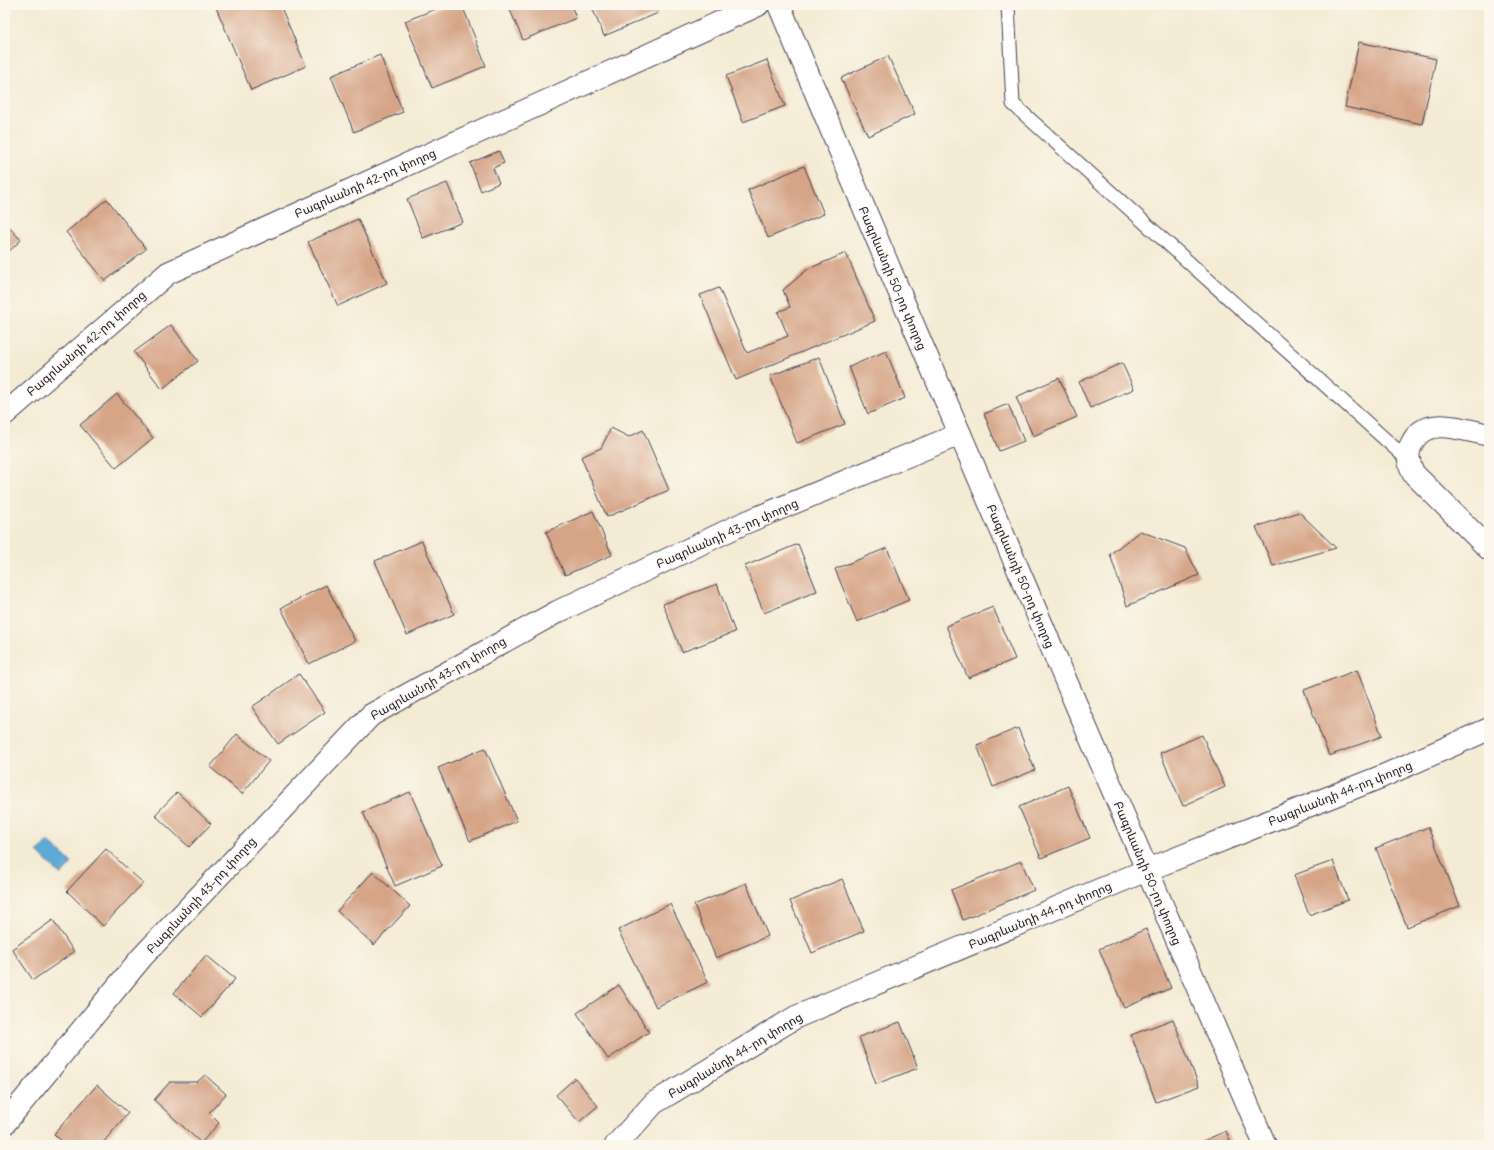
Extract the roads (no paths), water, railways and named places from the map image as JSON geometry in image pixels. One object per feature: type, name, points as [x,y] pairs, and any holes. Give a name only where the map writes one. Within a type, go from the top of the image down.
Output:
[{"type":"street","name":"Բագրևանդի 42-րդ փողոց","points":[[5,414],[168,273],[758,5]]},
{"type":"street","name":"Բագրևանդի 50-րդ փողոց","points":[[779,5],[960,434],[1265,1145]]},
{"type":"street","points":[[1489,435],[1435,425],[1423,428],[1415,436],[1409,447],[1407,460],[1413,472],[1489,549]]},
{"type":"street","name":"Բագրևանդի 43-րդ փողոց","points":[[5,1123],[142,957],[371,715],[564,608],[742,524],[960,434]]},
{"type":"street","name":"Բագրևանդի 44-րդ փողոց","points":[[616,1145],[654,1103],[796,1018],[1147,870],[1383,776],[1489,729]]},
{"type":"lane","points":[[1008,5],[1013,104],[1407,460]]},
{"type":"water","points":[[48,841],[72,863],[61,875],[37,852]]}]
